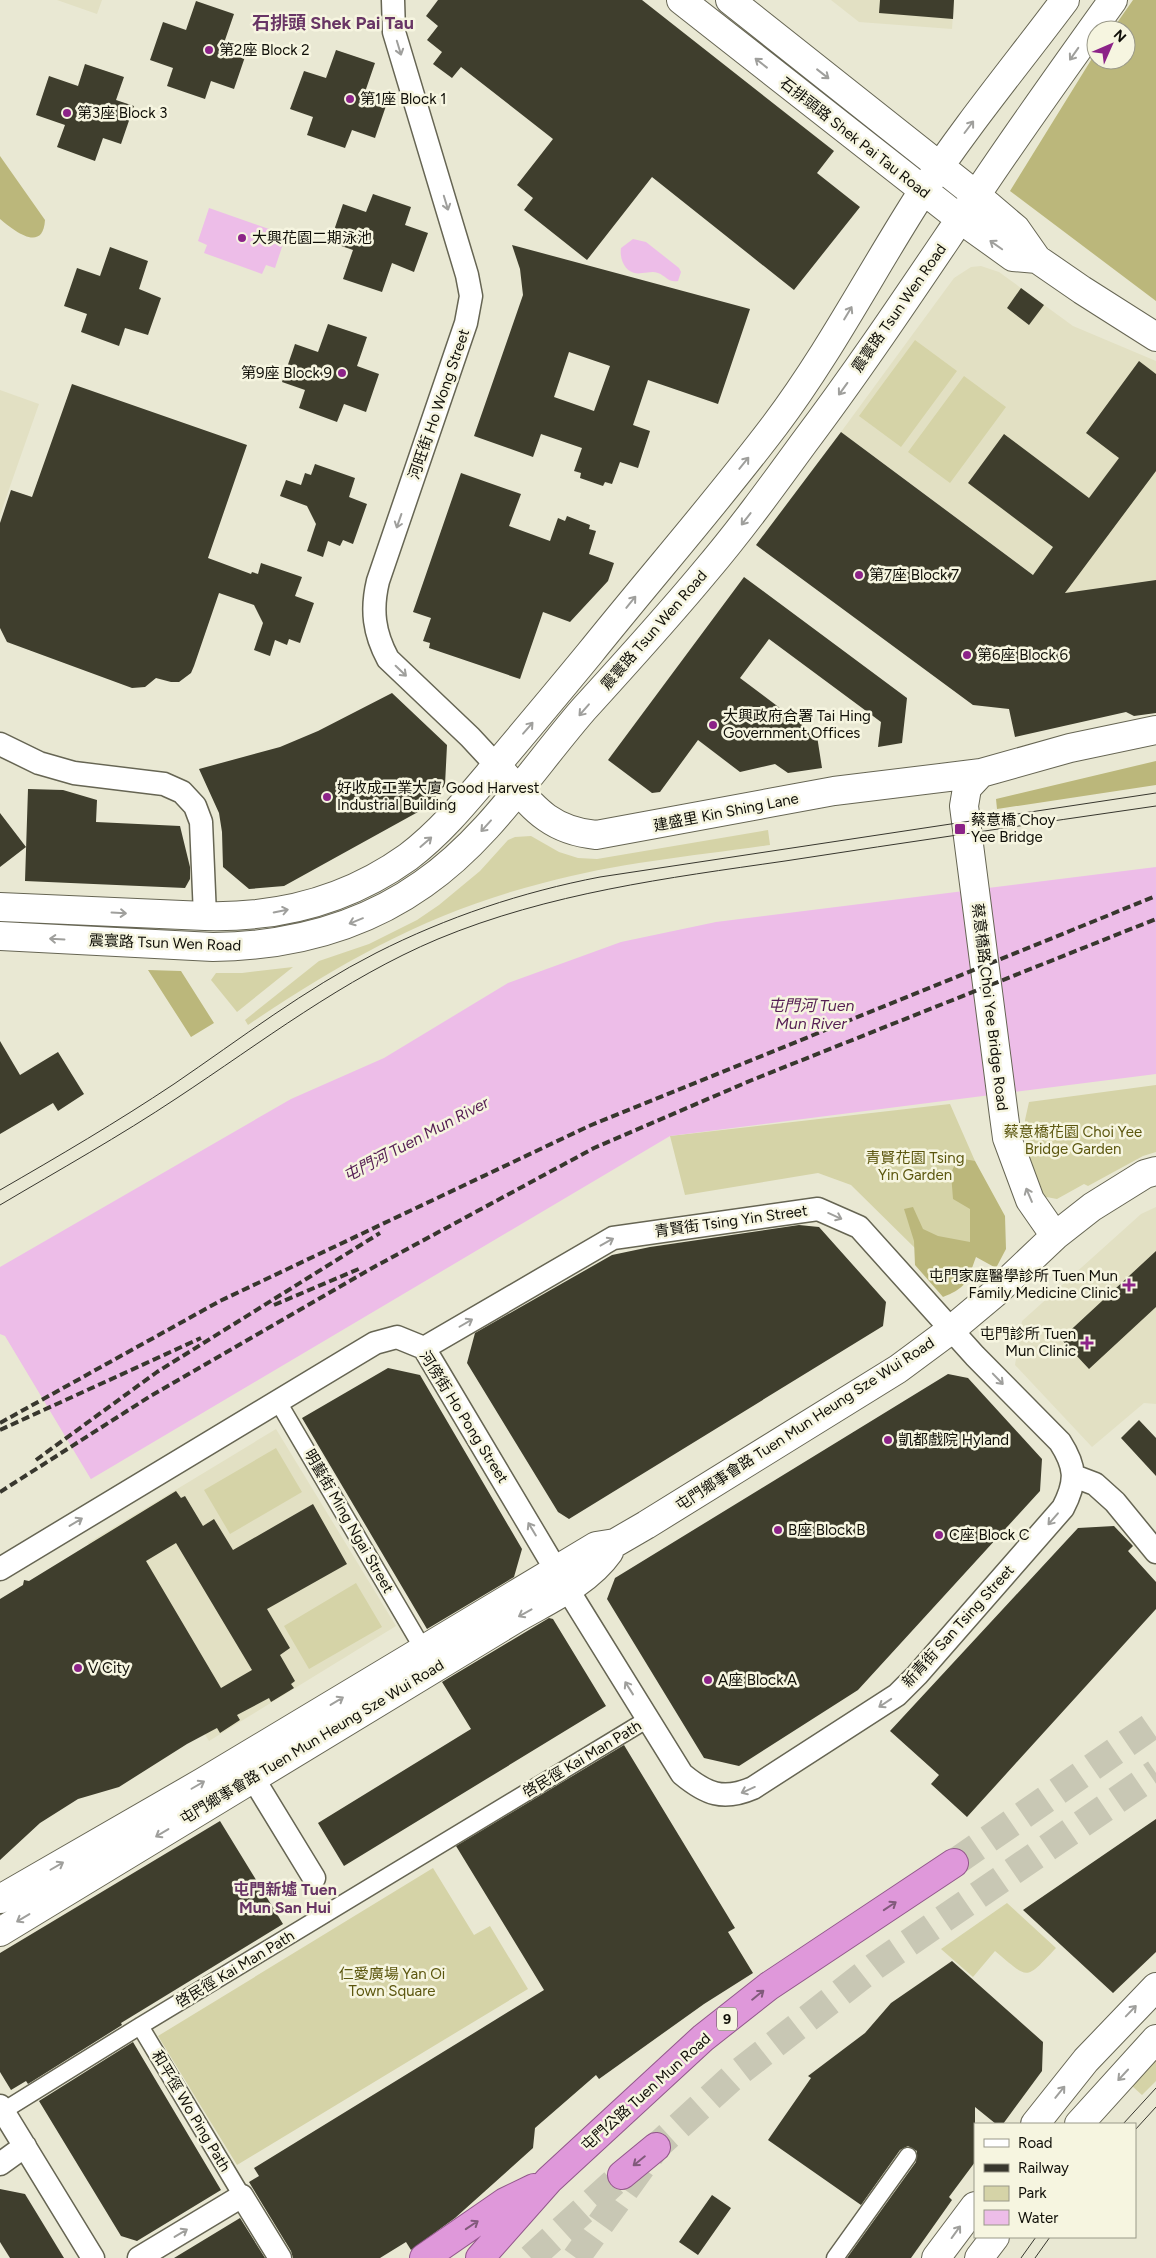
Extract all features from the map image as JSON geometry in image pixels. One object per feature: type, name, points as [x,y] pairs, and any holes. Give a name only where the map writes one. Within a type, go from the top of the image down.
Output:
[{"type":"highway","name":"屯門公路 Tuen Mun Road","points":[[480,2258],[549,2180],[703,2038],[762,1992],[954,1864]]},
{"type":"highway","points":[[622,2175],[656,2147]]},
{"type":"highway","points":[[424,2258],[505,2202],[549,2180]]},
{"type":"main road","name":"石排頭路 Shek Pai Tau Road","points":[[681,0],[923,192],[960,219],[1013,257],[1037,259]]},
{"type":"main road","name":"石排頭路 Shek Pai Tau Road","points":[[730,0],[976,195],[1016,229],[1037,259],[1156,337]]},
{"type":"main road","name":"震寰路 Tsun Wen Road","points":[[0,908],[205,916],[253,916],[285,911],[323,900],[368,882],[408,857],[427,842],[460,808],[496,766],[775,424],[823,354],[940,167],[1065,0]]},
{"type":"main road","name":"震寰路 Tsun Wen Road","points":[[0,936],[221,947],[263,945],[312,936],[359,920],[424,884],[462,852],[518,790],[561,736],[706,572],[809,437],[1113,0]]},
{"type":"main road","points":[[982,773],[1070,748],[1156,730]]},
{"type":"main road","name":"建盛里 Kin Shing Lane","points":[[496,766],[541,815],[554,824],[567,830],[596,835],[834,791],[982,773]]},
{"type":"main road","name":"蔡意橋路 Choi Yee Bridge Road","points":[[982,773],[967,788],[964,806],[1007,1138],[1030,1200],[1055,1236]]},
{"type":"main road","name":"屯門鄉事會路 Tuen Mun Heung Sze Wui Road","points":[[0,1899],[203,1782],[562,1580],[604,1560],[615,1543],[898,1369],[952,1330],[995,1293],[1055,1236],[1092,1207],[1145,1174],[1156,1171]]},
{"type":"main road","name":"屯門鄉事會路 Tuen Mun Heung Sze Wui Road","points":[[0,1932],[517,1618],[562,1580]]},
{"type":"main road","points":[[1036,2123],[1086,2060],[1156,1987]]},
{"type":"main road","points":[[1080,2123],[1156,2039]]},
{"type":"main road","points":[[936,2258],[974,2207]]},
{"type":"main road","points":[[979,2258],[994,2238]]},
{"type":"street","name":"河旺街 Ho Wong Street","points":[[393,0],[394,32],[467,274],[471,296],[466,323],[378,581],[373,608],[374,621],[381,647],[388,659],[470,737],[496,766]]},
{"type":"street","points":[[0,744],[39,763],[74,773],[164,784],[182,792],[195,806],[201,822],[205,916]]},
{"type":"street","name":"青賢街 Tsing Yin Street","points":[[424,1348],[613,1238],[818,1209],[858,1227],[952,1330],[1060,1442],[1070,1457],[1074,1476]]},
{"type":"street","name":"河傍街 Ho Pong Street","points":[[0,1569],[277,1400],[375,1343],[397,1337],[424,1348],[562,1580],[682,1774]]},
{"type":"street","name":"明藝街 Ming Ngai Street","points":[[277,1400],[420,1642]]},
{"type":"street","points":[[1074,1476],[1095,1484],[1115,1502],[1156,1552]]},
{"type":"street","name":"新青街 San Tsing Street","points":[[682,1774],[708,1792],[729,1796],[739,1794],[753,1788],[897,1695],[917,1675],[1063,1508],[1071,1493],[1074,1476]]},
{"type":"street","name":"啓民徑 Kai Man Path","points":[[2,2109],[648,1719]]},
{"type":"street","points":[[254,1778],[314,1878]]},
{"type":"street","name":"和平徑 Wo Ping Path","points":[[140,2026],[242,2196]]},
{"type":"street","points":[[2,2109],[93,2258]]},
{"type":"street","points":[[0,2164],[25,2146]]},
{"type":"street","points":[[835,2258],[908,2156]]},
{"type":"street","points":[[139,2258],[242,2196],[280,2258]]},
{"type":"shaded area","points":[[57,0],[102,0],[97,14]]},
{"type":"shaded area","points":[[831,0],[954,0],[952,29],[859,22]]},
{"type":"shaded area","points":[[1133,0],[1156,0],[1156,301],[1010,191],[1086,68],[1086,70],[1136,70],[1136,20],[1119,20]]},
{"type":"shaded area","points":[[0,156],[45,220],[43,230],[39,236],[33,238],[19,233],[0,219]]},
{"type":"shaded area","points":[[981,266],[999,272],[1073,326],[1156,361],[1156,580],[1059,594],[841,432],[954,278],[971,267]]},
{"type":"shaded area","points":[[0,390],[39,404],[0,515]]},
{"type":"shaded area","points":[[1156,761],[1156,785],[997,809],[996,799]]},
{"type":"shaded area","points":[[148,970],[181,971],[214,1023],[191,1037]]},
{"type":"shaded area","points":[[958,1158],[975,1161],[1005,1216],[1006,1249],[996,1268],[976,1257],[966,1282],[957,1290],[943,1297],[915,1265],[914,1241],[904,1209],[913,1207],[923,1229],[938,1236],[970,1242],[970,1209],[953,1199],[951,1173]]},
{"type":"shaded area","name":"屯門診所 Tuen Mun Clinic","points":[[1156,1207],[1156,1404],[1144,1403],[1092,1447],[1015,1365],[1022,1321],[1141,1214]]},
{"type":"shaded area","points":[[276,1429],[396,1626],[209,1741],[88,1543]]},
{"type":"green space","points":[[915,340],[957,371],[901,447],[859,416]]},
{"type":"green space","points":[[964,376],[1006,407],[950,483],[908,452]]},
{"type":"green space","points":[[768,830],[770,845],[599,870],[543,883],[463,908],[389,940],[353,959],[248,1025],[245,1020],[319,961],[369,944],[417,920],[439,905],[480,871],[508,840],[515,837],[531,836],[559,852],[578,858],[597,859]]},
{"type":"green space","points":[[293,967],[237,1012],[211,980],[216,973],[242,973]]},
{"type":"green space","name":"蔡意橋花園 Choi Yee Bridge Garden","points":[[1156,1085],[1156,1152],[1143,1156],[1088,1186],[1084,1184],[1057,1199],[1041,1196],[1025,1163],[1025,1120],[1029,1102]]},
{"type":"green space","name":"青賢花園 Tsing Yin Garden","points":[[950,1104],[975,1161],[982,1244],[921,1254],[851,1185],[818,1173],[685,1195],[670,1136]]},
{"type":"green space","points":[[276,1448],[302,1492],[230,1534],[204,1490]]},
{"type":"green space","points":[[356,1583],[382,1627],[309,1669],[284,1626]]},
{"type":"green space","name":"仁愛廣場 Yan Oi Town Square","points":[[433,1868],[474,1935],[490,1926],[528,1989],[237,2165],[158,2036]]},
{"type":"green space","points":[[1007,1903],[1056,1948],[1038,1967],[1026,1973],[1014,1967],[995,1951],[973,1977],[941,1949]]},
{"type":"green space","points":[[1156,2058],[1156,2081],[1142,2095],[1131,2085]]},
{"type":"water","name":"大興花園二期泳池","points":[[209,208],[286,235],[275,268],[266,265],[262,274],[204,253],[207,245],[198,241]]},
{"type":"water","points":[[633,239],[646,242],[679,268],[681,272],[678,281],[670,280],[656,272],[637,273],[628,270],[621,258],[621,248]]},
{"type":"water","name":"屯門河 Tuen Mun River","points":[[1156,867],[1156,1074],[670,1136],[0,1533],[0,1267],[291,1099],[384,1058],[508,983],[621,942],[716,922]]},
{"type":"pier","points":[[0,1334],[5,1336],[92,1481],[0,1535]]},
{"type":"building","points":[[438,0],[642,0],[834,151],[817,173],[860,207],[794,290],[652,177],[587,260],[524,210],[533,198],[517,185],[553,139],[461,67],[452,78],[433,64],[442,52],[427,40],[438,26],[426,16]]},
{"type":"building","points":[[880,0],[954,0],[953,19],[879,13]]},
{"type":"building","name":"第2座 Block 2","points":[[196,1],[234,14],[224,43],[247,51],[234,89],[211,81],[205,99],[167,86],[173,68],[150,60],[163,22],[186,30]]},
{"type":"building","name":"第1座 Block 1","points":[[336,50],[375,63],[365,92],[388,100],[375,138],[352,130],[345,148],[307,135],[313,117],[290,109],[304,71],[326,78]]},
{"type":"building","name":"第3座 Block 3","points":[[85,64],[124,77],[116,100],[134,106],[121,144],[103,138],[95,161],[57,147],[65,125],[36,115],[49,76],[78,86]]},
{"type":"building","points":[[373,194],[411,207],[405,225],[428,233],[414,272],[392,263],[382,292],[343,279],[353,250],[330,242],[343,204],[366,212]]},
{"type":"building","points":[[512,245],[750,309],[718,404],[648,380],[633,425],[650,431],[638,468],[620,462],[612,484],[605,482],[603,486],[580,478],[581,473],[574,471],[582,448],[541,434],[533,457],[474,436],[523,295],[520,269]],"holes":[[[569,352],[610,366],[594,411],[554,397]]]},
{"type":"building","points":[[110,247],[148,261],[139,289],[161,298],[148,335],[125,328],[119,346],[81,332],[87,314],[64,306],[77,268],[100,276]]},
{"type":"building","points":[[1021,288],[1044,305],[1029,325],[1007,308]]},
{"type":"building","name":"第9座 Block 9","points":[[328,324],[367,337],[357,366],[379,374],[366,412],[344,404],[337,422],[299,408],[305,390],[282,382],[295,344],[318,352]]},
{"type":"building","points":[[1139,361],[1156,374],[1156,471],[1065,593],[1156,580],[1156,713],[1134,716],[1126,712],[1015,737],[1009,709],[973,705],[756,545],[841,432],[1033,575],[1053,547],[968,483],[1004,434],[1089,498],[1119,458],[1086,433]]},
{"type":"building","points":[[72,384],[247,445],[208,558],[251,574],[252,572],[258,574],[261,563],[302,577],[295,596],[314,603],[300,643],[289,639],[287,645],[275,640],[270,656],[254,650],[263,623],[254,605],[219,593],[191,673],[179,682],[156,678],[145,687],[132,688],[7,642],[0,628],[0,523],[11,490],[32,497]]},
{"type":"building","points":[[315,464],[355,478],[349,497],[367,504],[353,544],[343,540],[340,546],[328,541],[323,557],[307,551],[316,524],[307,506],[280,496],[286,480],[301,485],[305,473],[311,475]]},
{"type":"building","points":[[461,473],[521,494],[509,526],[550,541],[558,518],[565,521],[567,516],[590,525],[589,529],[596,531],[589,554],[614,563],[608,581],[570,622],[543,612],[520,679],[429,648],[430,643],[423,641],[431,618],[413,612]]},
{"type":"building","name":"大興政府合署 Tai Hing Government Offices","points":[[744,577],[907,698],[902,743],[878,747],[881,722],[769,639],[740,678],[817,736],[822,768],[788,773],[775,764],[740,772],[698,740],[660,792],[652,793],[608,760]]},
{"type":"building","name":"好收成工業大廈 Good Harvest Industrial Building","points":[[392,693],[447,745],[445,785],[427,807],[284,886],[249,889],[223,867],[222,832],[219,813],[199,769],[280,747],[318,731]]},
{"type":"building","points":[[28,789],[63,790],[97,800],[96,822],[180,826],[190,867],[190,879],[185,888],[25,881]]},
{"type":"building","points":[[0,813],[26,847],[0,867]]},
{"type":"building","points":[[0,1041],[20,1075],[58,1052],[84,1094],[58,1111],[53,1103],[0,1134]]},
{"type":"building","points":[[799,1225],[819,1227],[886,1302],[883,1326],[569,1519],[558,1512],[467,1363],[475,1333],[612,1255],[650,1247]]},
{"type":"building","points":[[1156,1251],[1156,1307],[1089,1369],[1061,1339]]},
{"type":"building","points":[[388,1368],[420,1375],[522,1549],[514,1577],[427,1629],[302,1418]]},
{"type":"building","points":[[948,1374],[968,1378],[1042,1459],[1040,1491],[858,1690],[739,1766],[704,1758],[607,1599],[615,1578]]},
{"type":"building","points":[[1139,1420],[1156,1438],[1156,1476],[1121,1438]]},
{"type":"building","points":[[176,1491],[181,1498],[185,1496],[203,1526],[214,1519],[233,1550],[313,1504],[347,1564],[267,1609],[290,1648],[280,1655],[295,1681],[291,1684],[294,1688],[271,1702],[269,1698],[237,1715],[240,1720],[220,1733],[217,1728],[187,1744],[119,1787],[78,1799],[40,1823],[0,1860],[0,1599],[23,1585],[24,1580],[29,1581]],"holes":[[[176,1543],[252,1670],[221,1688],[146,1561]]]},
{"type":"building","points":[[1114,1526],[1133,1546],[1128,1551],[1156,1582],[1156,1609],[967,1817],[931,1784],[939,1775],[890,1731],[1078,1528]]},
{"type":"building","points":[[549,1618],[553,1619],[606,1706],[344,1866],[318,1823],[471,1729],[442,1682]]},
{"type":"building","points":[[624,1745],[735,1928],[728,1932],[753,1973],[704,2004],[599,2079],[596,2075],[535,2128],[533,2148],[455,2218],[411,2250],[406,2242],[380,2258],[293,2258],[291,2251],[249,2182],[259,2176],[254,2168],[544,1990],[456,1846]]},
{"type":"building","points":[[1156,1819],[1156,1952],[1113,1993],[1023,1910]]},
{"type":"building","points":[[220,1821],[283,1924],[121,2023],[122,2025],[28,2084],[26,2081],[11,2090],[0,2072],[0,1953]]},
{"type":"building","points":[[952,1961],[1043,2042],[1042,2071],[1004,2123],[995,2123],[975,2107],[974,2163],[949,2197],[952,2200],[911,2258],[847,2258],[916,2162],[917,2151],[908,2146],[900,2150],[861,2205],[768,2140],[811,2078],[808,2076],[865,2033],[891,2003]]},
{"type":"building","points":[[133,2042],[221,2190],[137,2241],[121,2236],[39,2101]]},
{"type":"building","points":[[0,2189],[25,2194],[64,2258],[10,2258],[0,2242]]},
{"type":"building","points":[[712,2195],[731,2208],[698,2255],[679,2242]]},
{"type":"building","points":[[240,2218],[265,2258],[174,2258]]},
{"type":"tunnel","points":[[954,1863],[1156,1723]]},
{"type":"tunnel","points":[[576,2258],[656,2147],[734,2076],[875,1966],[1156,1773]]},
{"type":"tunnel","points":[[531,2258],[622,2175]]},
{"type":"tram line","points":[[0,1190],[131,1112],[324,982],[403,940],[485,907],[542,890],[600,877],[1156,793]]},
{"type":"tram line","points":[[0,1205],[155,1112],[336,992],[403,955],[480,923],[565,899],[653,881],[1156,806]]},
{"type":"tram line","points":[[1124,2123],[1156,2088]]},
{"type":"tram line","points":[[1136,2129],[1156,2107]]},
{"type":"tram line","points":[[1021,2258],[1035,2238]]},
{"type":"tram line","points":[[1035,2258],[1049,2238]]},
{"type":"railway","points":[[0,1423],[220,1301],[589,1126],[1156,896]]},
{"type":"railway","points":[[0,1492],[149,1397],[374,1267],[594,1148],[752,1080],[1156,919]]},
{"type":"railway","points":[[36,1460],[157,1372],[380,1233]]},
{"type":"railway","points":[[274,1305],[361,1268]]},
{"type":"railway","points":[[0,1430],[201,1338]]},
{"type":"place","name":"第2座 Block 2","points":[[209,50]]},
{"type":"place","name":"第1座 Block 1","points":[[350,99]]},
{"type":"place","name":"第3座 Block 3","points":[[67,113]]},
{"type":"place","name":"大興花園二期泳池","points":[[242,238]]},
{"type":"place","name":"第9座 Block 9","points":[[342,373]]},
{"type":"place","name":"第7座 Block 7","points":[[859,575]]},
{"type":"place","name":"第6座 Block 6","points":[[967,655]]},
{"type":"place","name":"大興政府合署 Tai Hing Government Offices","points":[[713,725]]},
{"type":"place","name":"好收成工業大廈 Good Harvest Industrial Building","points":[[327,797]]},
{"type":"place","name":"蔡意橋 Choy Yee Bridge","points":[[960,829]]},
{"type":"place","name":"屯門家庭醫學診所 Tuen Mun Family Medicine Clinic","points":[[1129,1285]]},
{"type":"place","name":"屯門診所 Tuen Mun Clinic","points":[[1087,1343]]},
{"type":"place","name":"凱都戲院 Hyland","points":[[888,1440]]},
{"type":"place","name":"B座 Block B","points":[[778,1530]]},
{"type":"place","name":"C座 Block C","points":[[939,1535]]},
{"type":"place","name":"V City","points":[[78,1668]]},
{"type":"place","name":"A座 Block A","points":[[708,1680]]},
{"type":"district","name":"石排頭 Shek Pai Tau","points":[[333,23]]},
{"type":"district","name":"屯門新墟 Tuen Mun San Hui","points":[[285,1898]]}]
